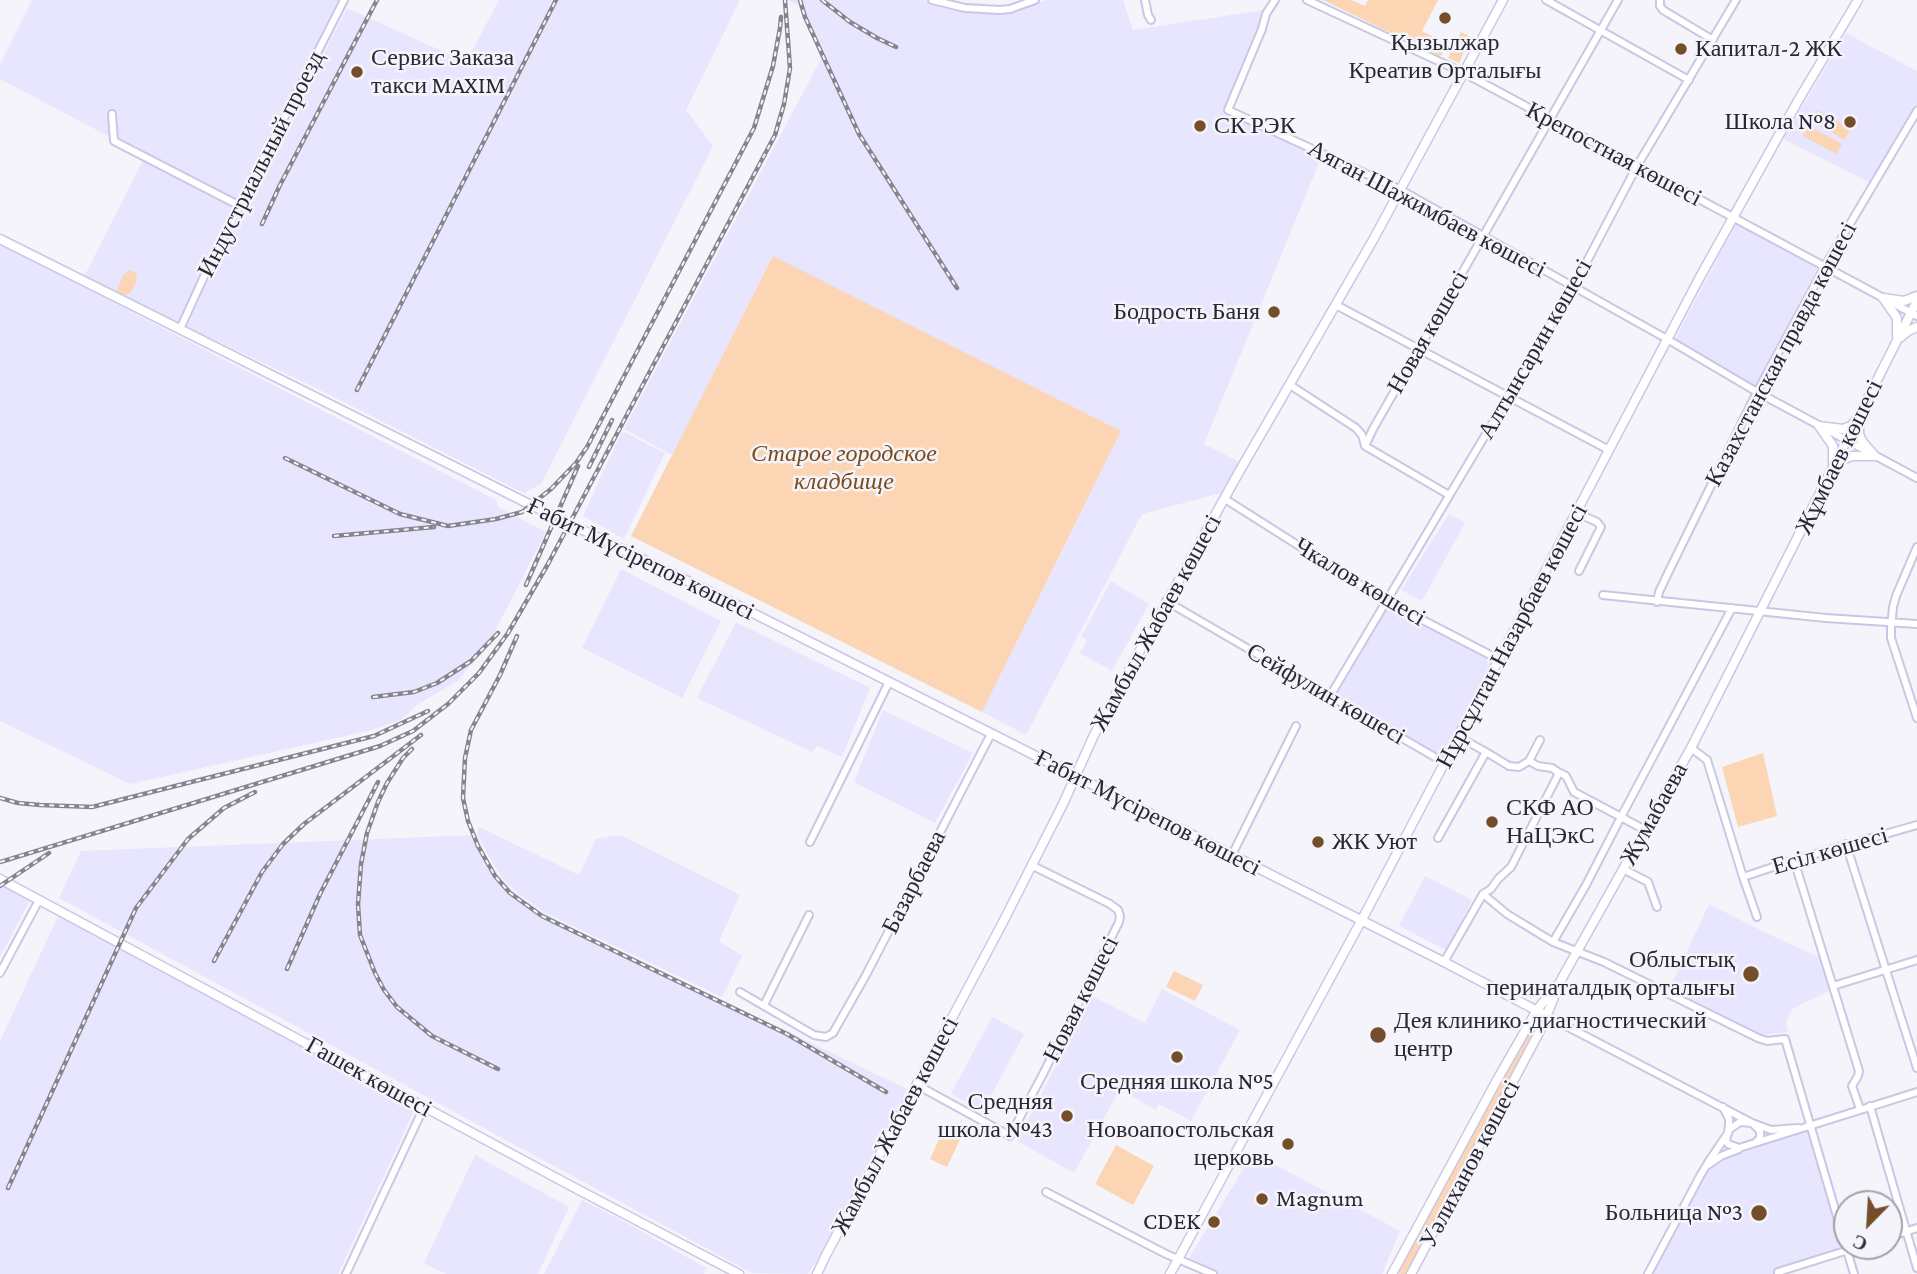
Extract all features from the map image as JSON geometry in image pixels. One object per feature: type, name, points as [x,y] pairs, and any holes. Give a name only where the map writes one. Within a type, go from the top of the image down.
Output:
[{"type":"main road","name":"Жамбыл Жабаев көшесі","points":[[815,1274],[1002,924],[1104,717],[1166,601],[1401,190],[1503,0]]},
{"type":"main road","name":"Нұрсұлтан Назарбаев көшесі","points":[[1170,1274],[1500,660],[1667,339],[1799,99],[1858,0]]},
{"type":"main road","name":"Ғабит Мүсірепов көшесі","points":[[0,239],[531,506],[735,604],[1361,921]]},
{"type":"main road","points":[[1883,298],[1904,301],[1917,296]]},
{"type":"main road","points":[[1883,298],[1897,318],[1896,341]]},
{"type":"main road","name":"Жұмбаев көшесі","points":[[1760,611],[1896,341],[1914,314],[1917,301]]},
{"type":"main road","points":[[1896,341],[1917,327]]},
{"type":"main road","points":[[1819,426],[1845,428],[1852,425],[1859,416]]},
{"type":"main road","points":[[1859,416],[1860,438],[1875,456]]},
{"type":"main road","points":[[1819,426],[1833,446],[1832,470]]},
{"type":"main road","points":[[1832,470],[1849,456],[1875,456]]},
{"type":"main road","name":"Жумабаева","points":[[1547,1016],[1561,980],[1691,748],[1760,611]]},
{"type":"main road","name":"Гашек көшесі","points":[[0,879],[739,1274]]},
{"type":"main road","points":[[1361,921],[1547,1016]]},
{"type":"main road","points":[[1537,1010],[1561,980]]},
{"type":"main road","name":"Уәлиханов көшесі","points":[[1393,1274],[1537,1010]]},
{"type":"main road","name":"Уәлиханов көшесі","points":[[1411,1274],[1547,1016]]},
{"type":"street","name":"Индустриальный проезд","points":[[180,329],[344,0]]},
{"type":"street","points":[[932,0],[984,10],[1010,9],[1035,0]]},
{"type":"street","points":[[983,0],[984,10]]},
{"type":"street","points":[[1144,0],[1147,15],[1151,20]]},
{"type":"street","name":"Аяган Шажимбаев көшесі","points":[[1275,0],[1266,14],[1228,110],[1401,190],[1758,392],[1917,478]]},
{"type":"street","name":"Крепостная көшесі","points":[[1307,0],[1464,73],[1914,314]]},
{"type":"street","points":[[1546,0],[1689,79]]},
{"type":"street","name":"Новая көшесі","points":[[1365,446],[1618,0]]},
{"type":"street","points":[[1660,0],[1663,10],[1713,40]]},
{"type":"street","name":"Алтынсарин көшесі","points":[[1330,696],[1574,286],[1637,166],[1736,0]]},
{"type":"street","name":"Казахстанская правда көшесі","points":[[1657,602],[1669,571],[1758,392],[1825,266],[1917,111]]},
{"type":"street","points":[[112,114],[114,141],[122,147],[240,206]]},
{"type":"street","points":[[1336,305],[1609,450]]},
{"type":"street","points":[[1290,385],[1356,428],[1362,435],[1365,446],[1449,495]]},
{"type":"street","name":"Чкалов көшесі","points":[[1225,499],[1386,601],[1500,660]]},
{"type":"street","points":[[1577,513],[1597,522],[1601,527],[1578,571]]},
{"type":"street","points":[[1917,547],[1896,596],[1891,623],[1891,638],[1917,718]]},
{"type":"street","points":[[1604,595],[1917,624]]},
{"type":"street","name":"Сейфулин көшесі","points":[[1166,601],[1445,763]]},
{"type":"street","points":[[1553,942],[1586,885],[1732,608]]},
{"type":"street","points":[[810,842],[889,682]]},
{"type":"street","points":[[1232,855],[1296,726]]},
{"type":"street","name":"Базарбаева","points":[[764,1005],[814,1035],[826,1037],[836,1029],[991,734]]},
{"type":"street","points":[[1459,737],[1509,766],[1519,767],[1529,761],[1540,740]]},
{"type":"street","points":[[1691,748],[1707,760],[1757,917]]},
{"type":"street","points":[[1438,838],[1486,752]]},
{"type":"street","points":[[1529,761],[1538,766],[1552,768],[1566,776],[1574,792],[1645,830]]},
{"type":"street","points":[[1444,962],[1483,894],[1511,867],[1559,772]]},
{"type":"street","name":"Есіл көшесі","points":[[1743,877],[1846,844],[1917,825]]},
{"type":"street","points":[[1846,844],[1917,1068]]},
{"type":"street","points":[[1794,860],[1859,1071],[1852,1086],[1860,1110]]},
{"type":"street","name":"Новая көшесі","points":[[916,1084],[1010,1136],[1120,919],[1118,910],[1110,904],[1031,865]]},
{"type":"street","points":[[1623,869],[1648,882],[1657,907]]},
{"type":"street","points":[[1483,894],[1507,914],[1553,942],[1604,962],[1758,1038],[1767,1041],[1785,1039],[1833,1201]]},
{"type":"street","points":[[0,973],[39,900]]},
{"type":"street","points":[[740,992],[764,1005],[809,915]]},
{"type":"street","points":[[1833,986],[1917,960]]},
{"type":"street","points":[[1547,1016],[1715,1102],[1752,1123],[1759,1129],[1760,1136],[1757,1141],[1739,1148],[1731,1146],[1727,1142],[1729,1119],[1723,1107]]},
{"type":"street","points":[[1700,1175],[1711,1162],[1747,1146],[1917,1092]]},
{"type":"street","points":[[1870,1106],[1917,1268]]},
{"type":"street","points":[[346,1274],[424,1107]]},
{"type":"street","points":[[1648,1274],[1700,1175],[1737,1123],[1744,1121],[1771,1130],[1798,1128]]},
{"type":"street","points":[[1046,1192],[1160,1251],[1213,1274]]},
{"type":"street","points":[[1903,1233],[1917,1228]]},
{"type":"street","points":[[1778,1273],[1833,1255]]},
{"type":"shaded area","points":[[32,0],[338,0],[237,202],[0,79],[0,64]]},
{"type":"shaded area","points":[[499,0],[740,0],[686,110],[713,146],[541,484],[524,493],[308,384],[187,327],[212,271],[347,8],[466,62]]},
{"type":"shaded area","points":[[788,0],[924,0],[944,8],[991,14],[1010,13],[1046,0],[1123,0],[1133,30],[1264,10],[1224,111],[1321,158],[1204,444],[1239,462],[1221,493],[1142,514],[1026,735],[982,712],[1121,431],[773,257],[672,455],[624,429],[821,59],[798,5]]},
{"type":"shaded area","name":"Школа №8","points":[[1846,33],[1917,71],[1917,106],[1869,182],[1783,139]]},
{"type":"shaded area","points":[[143,160],[235,206],[178,323],[84,277]]},
{"type":"shaded area","points":[[1736,223],[1818,267],[1755,386],[1675,339]]},
{"type":"shaded area","points":[[0,244],[496,500],[498,507],[546,532],[493,635],[458,681],[418,704],[401,720],[368,731],[130,784],[0,721]]},
{"type":"shaded area","points":[[622,431],[665,453],[624,539],[583,516]]},
{"type":"shaded area","points":[[1449,514],[1465,523],[1422,601],[1401,590]]},
{"type":"shaded area","points":[[621,569],[721,621],[682,698],[582,648]]},
{"type":"shaded area","points":[[1111,581],[1149,604],[1112,671],[1080,653],[1087,640],[1081,637]]},
{"type":"shaded area","points":[[1389,606],[1495,660],[1443,757],[1336,696]]},
{"type":"shaded area","points":[[736,622],[870,688],[842,757],[817,746],[812,752],[697,698]]},
{"type":"shaded area","points":[[883,710],[973,753],[935,823],[854,782]]},
{"type":"shaded area","points":[[479,827],[579,875],[596,839],[620,835],[740,895],[719,941],[742,956],[722,997],[546,913],[521,896],[503,879],[492,862],[477,834]]},
{"type":"shaded area","points":[[476,835],[502,880],[520,897],[544,913],[907,1089],[808,1274],[752,1273],[59,898],[81,851]]},
{"type":"shaded area","points":[[1425,876],[1472,900],[1446,950],[1399,926]]},
{"type":"shaded area","points":[[0,884],[30,900],[0,957]]},
{"type":"shaded area","name":"Облыстық перинаталдық орталығы","points":[[1709,904],[1821,958],[1831,990],[1792,1009],[1786,1022],[1788,1032],[1761,1035],[1669,990]]},
{"type":"shaded area","points":[[59,914],[416,1107],[338,1274],[0,1274],[0,1041]]},
{"type":"shaded area","points":[[1162,989],[1240,1030],[1191,1121],[1159,1104],[1156,1110],[1120,1089],[1074,1173],[1017,1141],[1092,996],[1145,1023]]},
{"type":"shaded area","points":[[992,1017],[1024,1034],[983,1111],[951,1094]]},
{"type":"shaded area","name":"Больница №3","points":[[1809,1129],[1833,1215],[1833,1250],[1774,1269],[1774,1274],[1653,1274],[1710,1168],[1730,1157]]},
{"type":"shaded area","points":[[1253,1153],[1400,1231],[1382,1274],[1219,1274],[1189,1258]]},
{"type":"shaded area","points":[[475,1155],[569,1207],[538,1274],[446,1274],[424,1263]]},
{"type":"shaded area","points":[[582,1200],[706,1268],[704,1274],[544,1274]]},
{"type":"green space","points":[[1323,0],[1351,0],[1365,6],[1368,0],[1438,0],[1422,31],[1432,36],[1429,43],[1444,51],[1440,57]]},
{"type":"green space","points":[[1461,32],[1471,37],[1459,63],[1448,58]]},
{"type":"green space","points":[[1818,110],[1851,129],[1844,140],[1812,121]]},
{"type":"green space","points":[[1809,126],[1842,144],[1836,154],[1803,136]]},
{"type":"green space","name":"Старое городское кладбище","points":[[773,256],[1121,431],[982,712],[631,536]]},
{"type":"green space","points":[[130,270],[136,273],[137,280],[131,292],[122,295],[117,290],[123,275]]},
{"type":"green space","points":[[1763,753],[1777,816],[1738,827],[1722,767]]},
{"type":"green space","points":[[1174,971],[1203,985],[1195,1001],[1166,987]]},
{"type":"green space","points":[[1531,1024],[1539,1028],[1407,1274],[1398,1273]]},
{"type":"green space","points":[[944,1128],[961,1137],[947,1167],[930,1159]]},
{"type":"green space","points":[[1116,1145],[1154,1166],[1133,1205],[1095,1184]]},
{"type":"railway","points":[[262,224],[377,0]]},
{"type":"railway","points":[[357,390],[556,0]]},
{"type":"railway","points":[[0,862],[380,746],[413,731],[448,704],[479,673],[508,633],[548,564],[775,135],[790,68],[785,0]]},
{"type":"railway","points":[[800,0],[805,17],[859,134],[957,288]]},
{"type":"railway","points":[[822,0],[850,22],[896,47]]},
{"type":"railway","points":[[285,458],[400,514],[448,526],[522,512],[551,489],[587,447],[754,128],[773,66],[781,17]]},
{"type":"railway","points":[[589,467],[612,420]]},
{"type":"railway","points":[[526,585],[578,466]]},
{"type":"railway","points":[[334,536],[434,527]]},
{"type":"railway","points":[[373,697],[414,692],[437,683],[471,661],[498,633]]},
{"type":"railway","points":[[517,636],[471,730],[465,758],[463,798],[468,821],[495,876],[510,893],[542,916],[787,1034],[886,1092]]},
{"type":"railway","points":[[0,798],[18,803],[92,807],[374,736],[428,711]]},
{"type":"railway","points":[[214,961],[262,872],[283,844],[304,824],[421,735]]},
{"type":"railway","points":[[412,749],[387,783],[367,833],[358,904],[360,935],[375,973],[397,1007],[432,1036],[498,1069]]},
{"type":"railway","points":[[287,969],[320,894],[378,782]]},
{"type":"railway","points":[[8,1188],[136,908],[188,839],[224,808],[255,792]]},
{"type":"railway","points":[[0,886],[49,853]]},
{"type":"place","name":"Қызылжар Креатив Орталығы","points":[[1445,18]]},
{"type":"place","name":"Капитал-2 ЖК","points":[[1681,49]]},
{"type":"place","name":"Сервис Заказа такси MAXIM","points":[[357,72]]},
{"type":"place","name":"Школа №8","points":[[1850,122]]},
{"type":"place","name":"СК РЭК","points":[[1200,126]]},
{"type":"place","name":"Бодрость Баня","points":[[1274,312]]},
{"type":"place","name":"СКФ АО НаЦЭкС","points":[[1492,822]]},
{"type":"place","name":"ЖК Уют","points":[[1318,842]]},
{"type":"place","name":"Облыстық перинаталдық орталығы","points":[[1751,974]]},
{"type":"place","name":"Дея клинико-диагностический центр","points":[[1378,1035]]},
{"type":"place","name":"Средняя школа №5","points":[[1177,1057]]},
{"type":"place","name":"Средняя школа №43","points":[[1067,1116]]},
{"type":"place","name":"Новоапостольская церковь","points":[[1288,1144]]},
{"type":"place","name":"Magnum","points":[[1262,1199]]},
{"type":"place","name":"Больница №3","points":[[1759,1213]]},
{"type":"place","name":"CDEK","points":[[1214,1222]]}]
